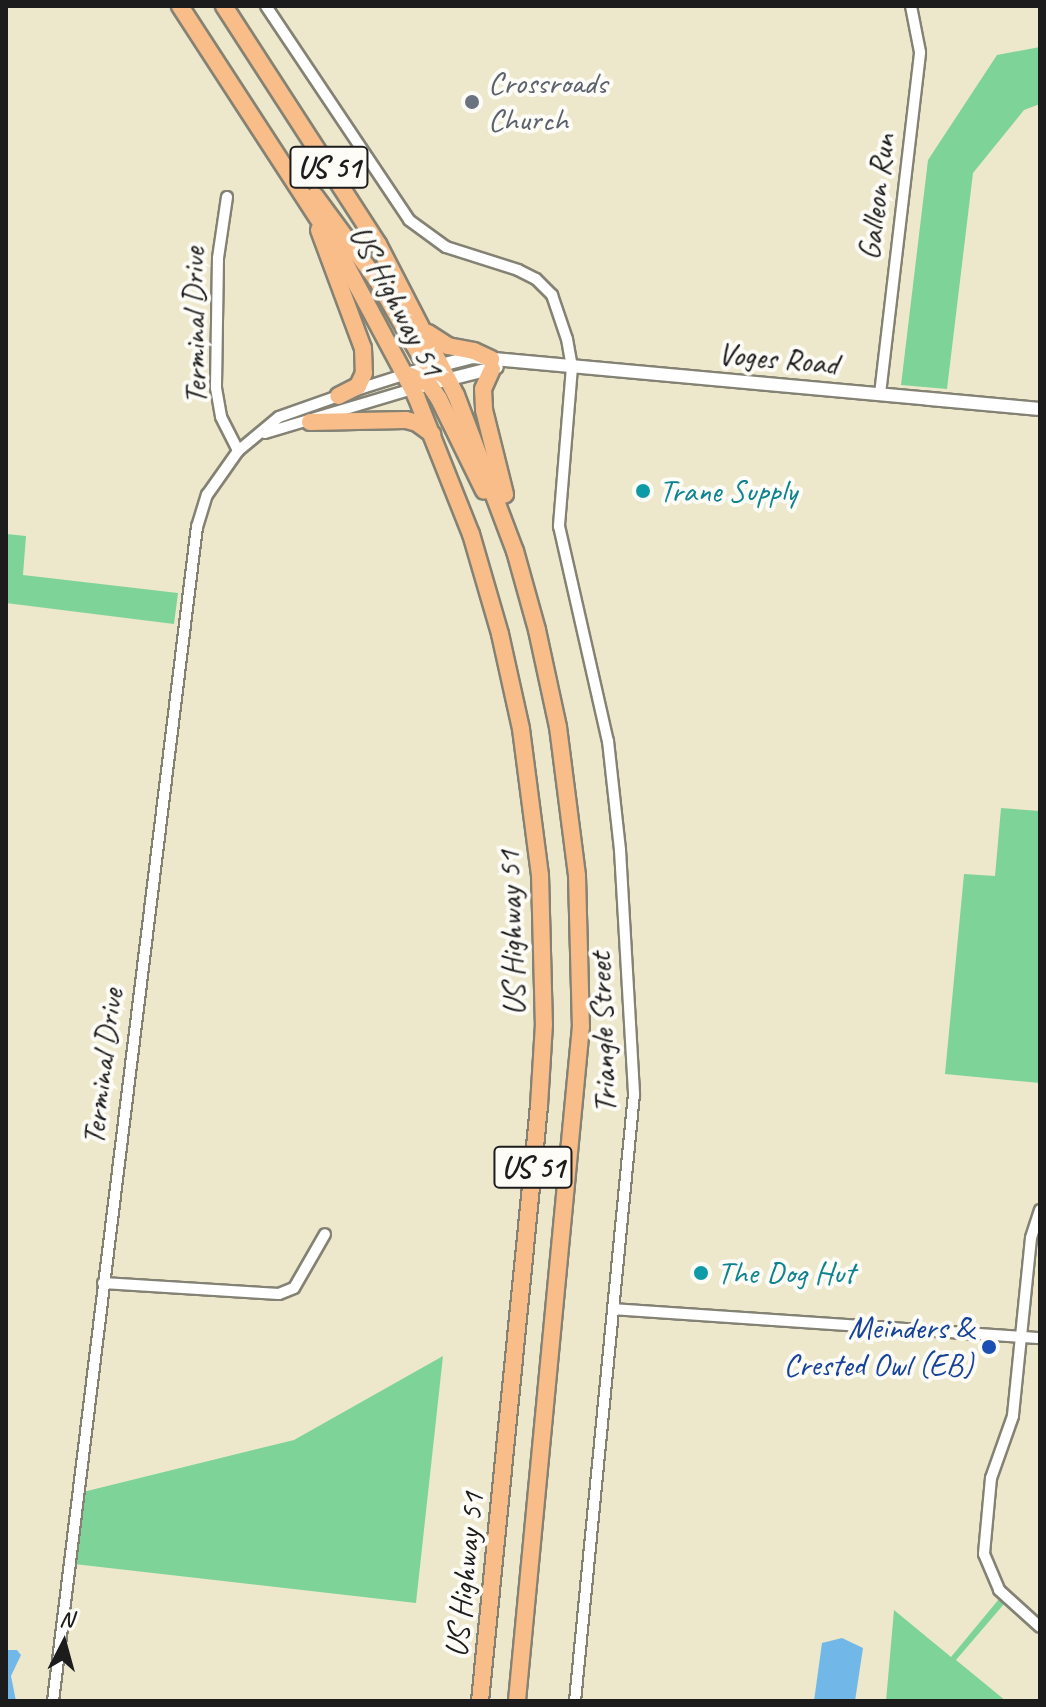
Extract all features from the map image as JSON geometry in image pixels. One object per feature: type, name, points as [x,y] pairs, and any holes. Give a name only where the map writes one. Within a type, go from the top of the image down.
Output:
[{"type":"main road","name":"US 51","points":[[180,6],[311,206]]},
{"type":"main road","name":"US 51","points":[[224,6],[351,200],[426,332],[440,369]]},
{"type":"main road","points":[[300,189],[317,197],[440,369]]},
{"type":"main road","points":[[311,206],[363,348],[364,373],[358,386],[338,396]]},
{"type":"main road","name":"US Highway 51","points":[[311,206],[416,382],[471,534],[511,677],[529,779],[543,924],[540,1095],[480,1701]]},
{"type":"main road","points":[[426,332],[448,346],[474,351],[492,364],[483,389],[484,410],[510,515],[515,551]]},
{"type":"main road","name":"US Highway 51","points":[[440,369],[515,551],[549,678],[564,764],[577,876],[581,976],[578,1076],[517,1701]]},
{"type":"main road","points":[[416,382],[458,434],[491,509],[509,534]]},
{"type":"main road","points":[[310,422],[406,420],[417,423],[433,435]]},
{"type":"street","name":"Triangle Street","points":[[266,6],[409,220],[446,247],[518,270],[544,285],[562,316],[572,367],[559,526],[608,741],[620,850],[633,1037],[632,1136],[575,1701]]},
{"type":"street","name":"Galleon Run","points":[[880,394],[920,52],[911,6]]},
{"type":"street","name":"Terminal Drive","points":[[227,197],[219,231],[216,388],[221,417],[238,451]]},
{"type":"street","name":"Voges Road","points":[[416,382],[440,369],[511,361],[1040,409]]},
{"type":"street","name":"Voges Road","points":[[416,382],[440,369]]},
{"type":"street","name":"Terminal Drive","points":[[263,433],[310,422],[416,382]]},
{"type":"street","name":"Terminal Drive","points":[[53,1701],[193,545],[207,495],[238,451],[279,417],[338,396],[416,382]]},
{"type":"street","points":[[1040,1210],[1031,1238],[1013,1416],[991,1478],[984,1554],[999,1590],[1040,1627]]},
{"type":"street","points":[[103,1283],[279,1294],[294,1288],[325,1234]]},
{"type":"street","points":[[613,1309],[1040,1338]]},
{"type":"green space","points":[[1040,47],[1040,104],[1024,110],[973,173],[947,389],[901,385],[928,160],[997,55]]},
{"type":"green space","points":[[6,534],[26,536],[23,575],[178,593],[174,624],[6,603]]},
{"type":"green space","points":[[1001,808],[1040,811],[1040,1083],[945,1074],[964,874],[995,876]]},
{"type":"green space","points":[[443,1356],[416,1603],[74,1564],[83,1492],[294,1440]]},
{"type":"green space","points":[[999,1599],[1004,1604],[956,1660],[1006,1701],[886,1701],[894,1610],[951,1657]]},
{"type":"water","points":[[842,1638],[863,1648],[855,1701],[814,1701],[822,1643]]},
{"type":"water","points":[[6,1650],[17,1650],[21,1655],[11,1676],[16,1701],[6,1701]]},
{"type":"place","name":"Crossroads Church","points":[[472,102]]},
{"type":"place","name":"Trane Supply","points":[[643,491]]},
{"type":"place","name":"The Dog Hut","points":[[701,1273]]},
{"type":"place","name":"Meinders & Crested Owl (EB)","points":[[989,1347]]}]
